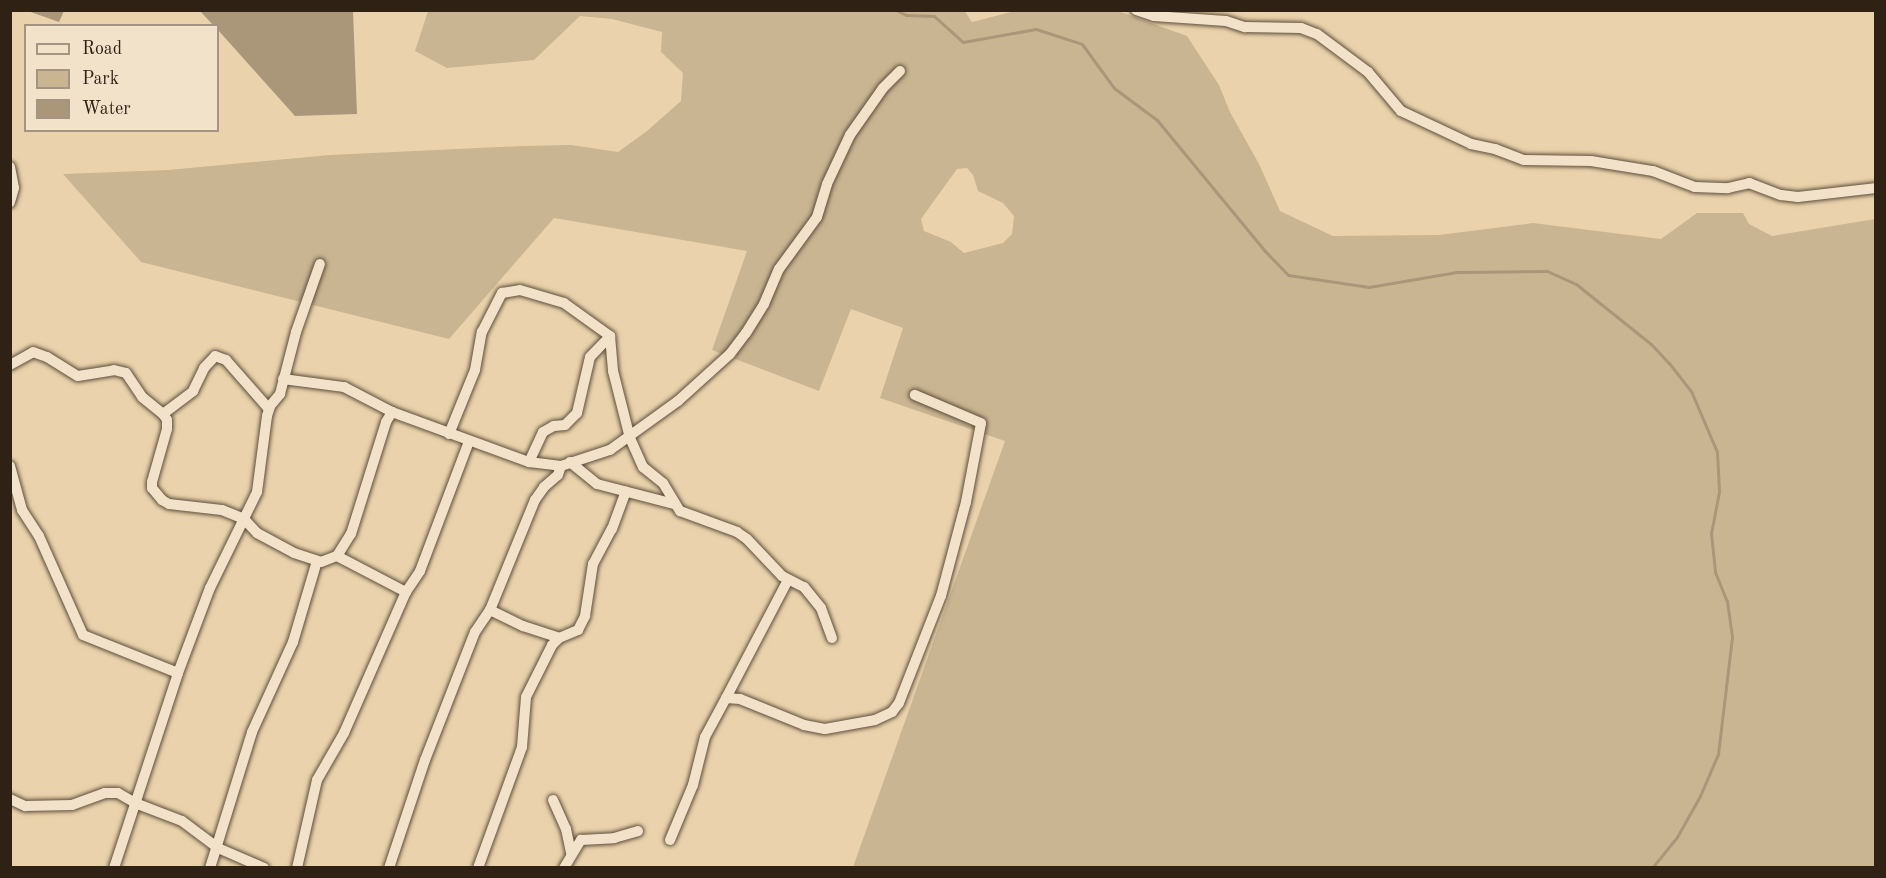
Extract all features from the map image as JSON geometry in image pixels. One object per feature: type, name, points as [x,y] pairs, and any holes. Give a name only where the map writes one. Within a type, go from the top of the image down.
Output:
[{"type":"street","points":[[1136,10],[1154,16],[1226,21],[1245,27],[1300,28],[1317,34],[1368,72],[1401,111],[1471,144],[1495,149],[1524,160],[1582,160],[1653,171],[1695,187],[1728,188],[1749,183],[1781,195],[1798,197],[1875,188]]},
{"type":"street","points":[[283,379],[344,387],[392,412],[529,462],[565,464],[610,450],[630,438],[717,366],[746,333],[764,304],[780,269],[818,217],[827,184],[850,135],[883,88],[900,71]]},
{"type":"street","points":[[10,202],[14,188],[11,166]]},
{"type":"street","points":[[114,867],[178,673],[210,588],[257,492],[269,409],[279,394],[296,332],[320,264]]},
{"type":"street","points":[[448,434],[475,370],[482,332],[502,293],[520,290],[564,303],[610,336],[613,371],[630,438],[644,467],[663,483],[680,511],[747,539],[788,580],[804,587],[821,609],[832,638]]},
{"type":"street","points":[[529,462],[543,432],[554,426],[565,425],[577,413],[590,357],[610,336]]},
{"type":"street","points":[[10,365],[33,352],[47,357],[78,376],[121,371],[126,373],[142,396],[163,414],[167,429],[154,471],[152,488],[155,493],[169,504],[222,510],[244,519],[256,533],[294,553],[317,561],[326,561],[337,556],[351,534],[386,422],[392,412]]},
{"type":"street","points":[[163,414],[193,391],[204,368],[215,356],[226,360],[269,409]]},
{"type":"street","points":[[726,698],[740,699],[804,725],[825,729],[875,720],[892,712],[899,703],[938,607],[966,502],[981,423],[915,395]]},
{"type":"street","points":[[297,867],[317,780],[344,733],[406,592],[429,551],[469,441]]},
{"type":"street","points":[[565,464],[597,484],[674,504]]},
{"type":"street","points":[[388,867],[475,632],[490,610],[535,500],[565,464]]},
{"type":"street","points":[[10,466],[22,510],[39,536],[82,635],[178,673]]},
{"type":"street","points":[[477,867],[522,747],[526,697],[552,645],[560,638],[578,630],[583,622],[593,564],[612,529],[626,491]]},
{"type":"street","points":[[233,542],[246,534],[256,533]]},
{"type":"street","points":[[337,556],[406,592]]},
{"type":"street","points":[[210,867],[218,848],[252,732],[293,642],[317,561]]},
{"type":"street","points":[[670,840],[693,785],[705,737],[788,580]]},
{"type":"street","points":[[490,610],[523,626],[560,638]]},
{"type":"street","points":[[10,800],[25,806],[72,805],[105,793],[118,794],[182,821],[218,848],[264,867]]},
{"type":"street","points":[[553,800],[566,830],[571,852]]},
{"type":"street","points":[[564,867],[571,852],[581,840],[614,838],[638,831]]},
{"type":"green space","points":[[964,10],[972,22],[1015,11],[1115,10],[1187,36],[1219,85],[1230,112],[1259,164],[1280,211],[1333,236],[1439,235],[1533,223],[1661,239],[1697,213],[1743,213],[1749,224],[1772,236],[1875,219],[1875,867],[853,867],[1005,441],[880,398],[903,328],[851,309],[819,391],[712,350],[747,251],[554,218],[449,339],[141,262],[63,174],[168,170],[330,155],[522,146],[571,145],[618,152],[647,131],[681,101],[683,73],[661,52],[662,32],[612,19],[580,16],[534,60],[447,68],[415,51],[428,11]],"holes":[[[967,168],[973,175],[978,191],[1003,203],[1014,216],[1012,234],[1003,243],[964,253],[951,242],[924,231],[921,219],[957,169]]]},
{"type":"water","points":[[28,11],[64,11],[59,22]]},
{"type":"water","points":[[200,11],[353,11],[357,114],[295,116],[219,31],[219,24],[212,24]]},
{"type":"waterway","points":[[896,10],[906,15],[934,16],[963,42],[1036,29],[1082,44],[1114,88],[1157,120],[1265,251],[1288,275],[1369,287],[1457,272],[1547,271],[1576,284],[1651,344],[1669,363],[1691,391],[1717,452],[1719,492],[1711,533],[1715,572],[1727,601],[1732,637],[1718,754],[1700,796],[1677,837],[1652,868]]}]
